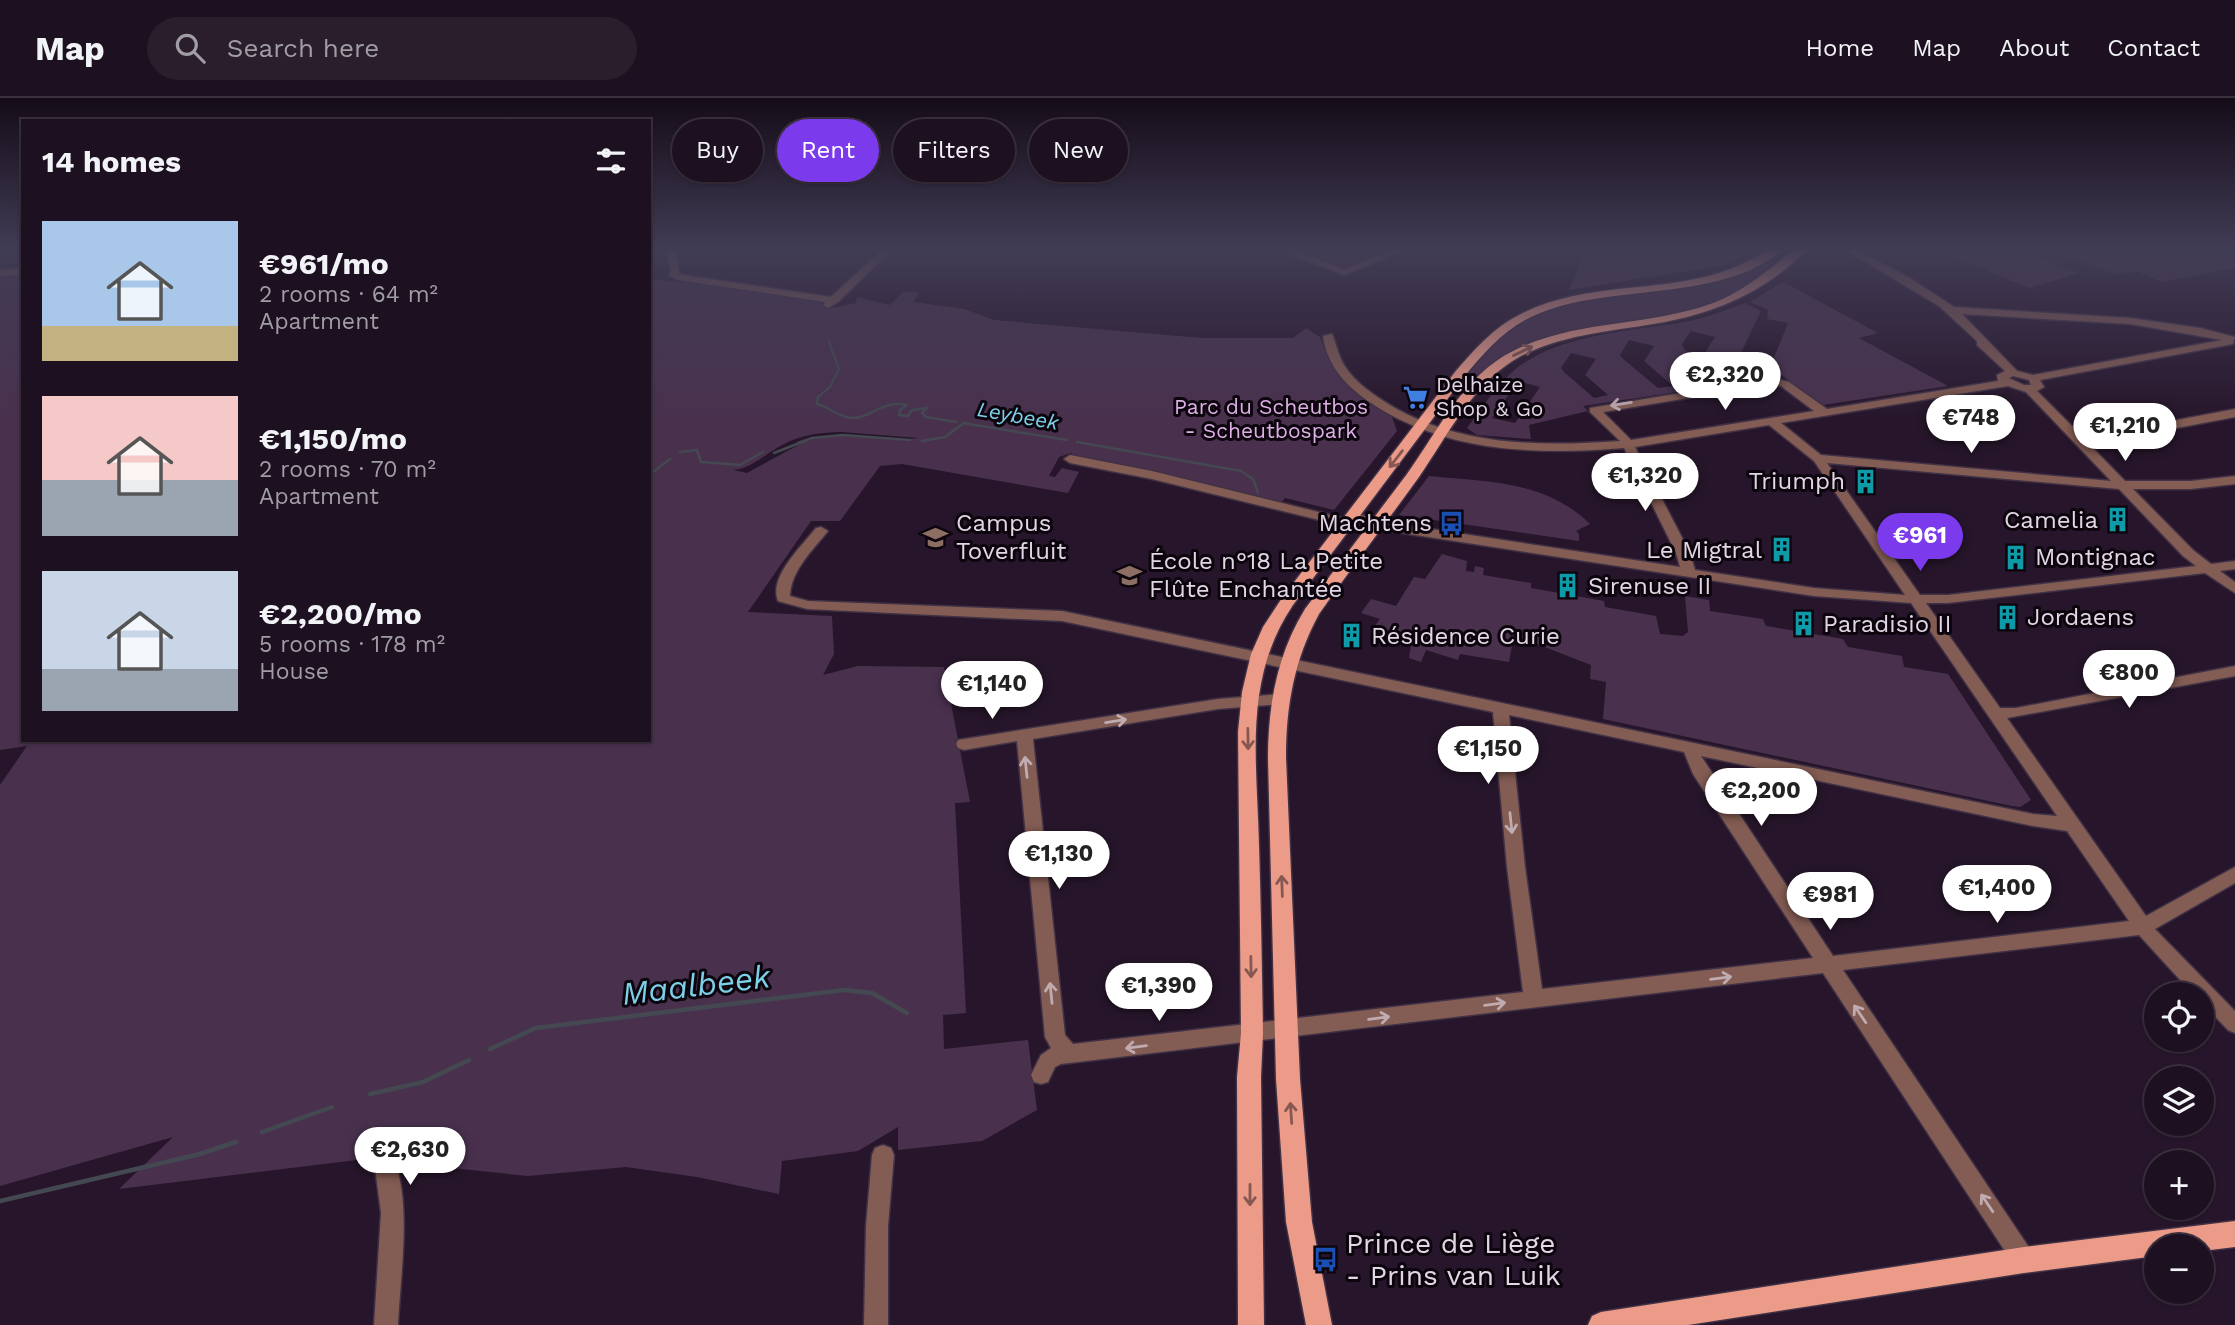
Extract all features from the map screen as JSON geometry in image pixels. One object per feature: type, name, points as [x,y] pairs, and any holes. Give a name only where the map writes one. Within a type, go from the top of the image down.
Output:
[{"type":"main road","points":[[1251,1325],[1249,701],[1258,656],[1281,611],[1490,340],[1526,315],[1556,305]]},
{"type":"main road","points":[[1319,1325],[1299,1222],[1288,1079],[1277,758],[1280,699],[1287,662],[1311,613],[1483,379],[1514,355],[1557,338],[1677,317],[1718,305]]},
{"type":"main road","points":[[1601,1325],[2024,1260],[2235,1234]]},
{"type":"street","points":[[1943,305],[1969,328],[1976,339],[1989,348],[2010,378]]},
{"type":"street","points":[[1950,310],[2159,325],[2235,340]]},
{"type":"street","points":[[1328,336],[1329,351],[1355,384],[1396,414],[1442,433],[1515,445],[1626,444],[1825,413],[2010,378],[2031,384],[2235,340]]},
{"type":"street","points":[[1688,569],[1644,473],[1623,436],[1594,410],[1773,382],[1785,384],[1825,413]]},
{"type":"street","points":[[2031,384],[2077,438],[2124,486],[2202,564],[2235,589]]},
{"type":"street","points":[[2077,438],[2103,438],[2235,413]]},
{"type":"street","points":[[1771,422],[1818,458],[2153,941],[2235,1024]]},
{"type":"street","points":[[1818,458],[2124,486],[2191,485],[2235,480]]},
{"type":"street","points":[[1070,459],[1350,520],[1379,521],[1688,569],[1814,592],[1948,598],[2202,564],[2235,556]]},
{"type":"street","points":[[821,531],[786,581],[782,590],[783,598],[807,605],[1062,615],[2034,820],[2075,825]]},
{"type":"street","points":[[2202,564],[2235,565]]},
{"type":"street","points":[[1997,713],[2016,713],[2235,671]]},
{"type":"street","points":[[964,744],[1249,701],[1280,699]]},
{"type":"street","points":[[1500,706],[1516,867],[1534,1000]]},
{"type":"street","points":[[1025,736],[1055,1037],[1061,1047],[1071,1054]]},
{"type":"street","points":[[1691,747],[1699,770],[2024,1260]]},
{"type":"street","points":[[1041,1075],[1048,1061],[1057,1055],[2143,927],[2235,874]]},
{"type":"street","points":[[876,1325],[877,1226],[883,1155]]},
{"type":"street","points":[[386,1168],[392,1213],[386,1325]]},
{"type":"green space","name":"Parc du Scheutbos - Scheutbospark","points":[[0,305],[21,305],[21,742],[651,742],[651,305],[822,305],[832,308],[845,305],[937,305],[964,309],[994,320],[1202,338],[1293,338],[1306,328],[1320,337],[1327,356],[1342,377],[1361,395],[1392,417],[1397,431],[1334,510],[1285,498],[1281,503],[1080,458],[1071,453],[1059,457],[1049,476],[1055,477],[1062,468],[1079,472],[1068,493],[902,464],[880,466],[840,521],[811,521],[748,612],[832,616],[834,654],[823,675],[858,666],[944,667],[970,802],[955,803],[966,1013],[943,1015],[944,1049],[1028,1040],[1037,1110],[982,1141],[898,1150],[898,1127],[858,1151],[782,1161],[779,1194],[697,1177],[626,1167],[528,1176],[365,1159],[119,1189],[173,1137],[0,1186],[0,785],[27,746],[0,750]],"holes":[[[842,432],[919,438],[843,435],[812,437],[796,442],[802,443],[747,473],[733,470],[752,464],[789,442],[811,435]]]},
{"type":"green space","points":[[1565,305],[1709,305],[1695,311],[1543,340],[1480,376],[1468,372],[1491,345],[1516,325]]},
{"type":"green space","points":[[1738,305],[1750,305],[1761,311],[1738,359],[1764,379],[1583,406],[1588,411],[1529,425],[1531,439],[1477,435],[1467,428],[1509,375],[1546,351],[1566,343],[1608,333],[1694,320]],"holes":[[[1691,331],[1715,337],[1706,351],[1738,375],[1720,377],[1684,349],[1682,344]],[[1629,340],[1654,346],[1644,361],[1673,386],[1658,388],[1622,358],[1620,355]],[[1571,353],[1596,359],[1585,375],[1608,395],[1594,398],[1564,372],[1561,368]],[[1521,382],[1540,387],[1515,423],[1492,418],[1515,386]]]},
{"type":"green space","points":[[1757,305],[1826,305],[1878,333],[1859,338],[1948,386],[1823,405],[1770,367],[1788,323],[1767,319],[1768,310]]},
{"type":"green space","points":[[1429,476],[1494,482],[1535,491],[1573,510],[1590,524],[1576,531],[1579,541],[1399,515]]},
{"type":"green space","points":[[1442,554],[1467,561],[1466,571],[1474,572],[1475,566],[1484,568],[1483,575],[1531,583],[1531,588],[1604,601],[1605,607],[1656,616],[1660,634],[1683,636],[1688,632],[1685,596],[1709,600],[1710,611],[1763,619],[1766,626],[1843,639],[1848,647],[1902,656],[1904,667],[1948,674],[2031,800],[2020,807],[2012,806],[1603,719],[1606,682],[1590,679],[1591,665],[1514,635],[1509,662],[1460,654],[1458,660],[1426,650],[1421,662],[1409,658],[1411,645],[1370,632],[1380,619],[1361,613],[1371,599],[1396,606],[1414,577],[1425,579]]},
{"type":"waterway","name":"Leybeek","points":[[829,342],[839,369],[830,387],[818,397],[817,404],[853,418],[890,405],[907,405],[900,410],[899,415],[908,416],[912,410],[927,408],[922,413],[926,417],[956,422]]},
{"type":"waterway","name":"Leybeek","points":[[922,441],[945,437],[964,423]]},
{"type":"waterway","name":"Leybeek","points":[[964,423],[1067,440]]},
{"type":"waterway","name":"Leybeek","points":[[774,453],[812,438],[843,435],[910,440]]},
{"type":"waterway","name":"Leybeek","points":[[1077,442],[1241,471],[1253,479],[1258,493]]},
{"type":"waterway","points":[[680,452],[697,450],[701,462],[740,465],[763,452]]},
{"type":"waterway","points":[[651,473],[670,459]]},
{"type":"waterway","name":"Maalbeek","points":[[490,1049],[536,1028],[844,990],[872,993],[907,1013]]},
{"type":"waterway","name":"Maalbeek","points":[[370,1094],[423,1082],[469,1060]]},
{"type":"waterway","points":[[262,1132],[332,1107]]},
{"type":"waterway","points":[[0,1201],[200,1154],[236,1142]]},
{"type":"place","name":"Delhaize Shop & Go","points":[[1416,397]]},
{"type":"place","name":"Triumph","points":[[1865,481]]},
{"type":"place","name":"Camelia","points":[[2118,520]]},
{"type":"place","name":"Machtens","points":[[1452,523]]},
{"type":"place","name":"Campus Toverfluit","points":[[936,537]]},
{"type":"place","name":"Le Migtral","points":[[1782,550]]},
{"type":"place","name":"Montignac","points":[[2015,557]]},
{"type":"place","name":"École n°18 La Petite Flûte Enchantée","points":[[1129,575]]},
{"type":"place","name":"Sirenuse II","points":[[1568,586]]},
{"type":"place","name":"Jordaens","points":[[2007,617]]},
{"type":"place","name":"Paradisio II","points":[[1803,624]]},
{"type":"place","name":"Résidence Curie","points":[[1351,636]]},
{"type":"place","name":"Prince de Liège - Prins van Luik","points":[[1326,1259]]}]
